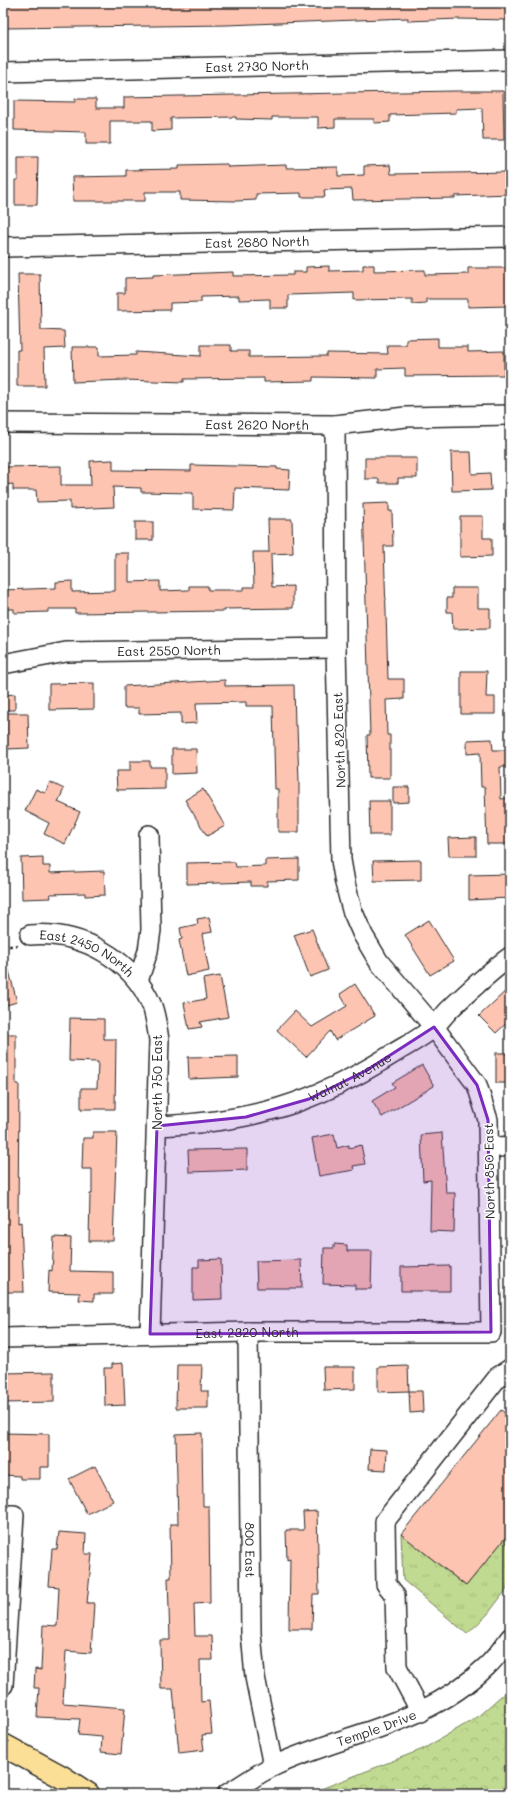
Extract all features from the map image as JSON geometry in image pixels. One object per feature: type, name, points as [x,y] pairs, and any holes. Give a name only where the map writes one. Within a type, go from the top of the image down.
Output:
[{"type":"main road","points":[[3,1745],[62,1777],[88,1794]]},
{"type":"street","name":"East 2730 North","points":[[3,72],[510,60]]},
{"type":"street","name":"East 2680 North","points":[[3,247],[510,237]]},
{"type":"street","name":"East 2620 North","points":[[3,423],[335,425],[406,417],[510,415]]},
{"type":"street","name":"North 820 East","points":[[335,425],[336,648],[341,860],[344,884],[352,910],[363,935],[379,962],[434,1027]]},
{"type":"street","name":"East 2550 North","points":[[3,664],[66,652],[336,648]]},
{"type":"street","points":[[138,981],[148,951],[151,930],[149,835]]},
{"type":"street","name":"East 2450 North","points":[[30,935],[63,936],[89,943],[107,953],[121,964],[138,981]]},
{"type":"street","name":"Walnut Avenue","points":[[157,1126],[194,1124],[246,1117],[276,1110],[309,1099],[337,1087],[367,1070],[434,1027],[450,1009],[510,957]]},
{"type":"street","name":"North 750 East","points":[[138,981],[151,1006],[159,1040],[150,1334]]},
{"type":"street","name":"North 850 East","points":[[434,1027],[477,1085],[488,1120],[490,1148],[491,1332]]},
{"type":"street","points":[[490,1148],[510,1146]]},
{"type":"street","name":"East 2320 North","points":[[3,1338],[248,1332],[491,1332]]},
{"type":"street","name":"800 East","points":[[248,1332],[251,1633],[255,1677],[273,1766]]},
{"type":"street","points":[[421,1712],[397,1667],[395,1595],[386,1584],[384,1520],[498,1377],[510,1369]]},
{"type":"street","points":[[3,1685],[9,1514]]},
{"type":"street","name":"Temple Drive","points":[[227,1794],[273,1766],[379,1729],[421,1712],[444,1700],[487,1666],[510,1638]]},
{"type":"highlighted area","points":[[434,1027],[477,1085],[488,1120],[491,1332],[150,1334],[157,1126],[246,1117],[309,1099],[367,1070]]},
{"type":"green space","points":[[510,1532],[510,1585],[487,1615],[467,1634],[403,1580],[401,1534],[466,1586]]},
{"type":"green space","points":[[510,1688],[510,1794],[308,1794],[423,1749],[476,1718]]},
{"type":"building","points":[[4,3],[54,3],[54,5],[80,5],[80,3],[510,3],[510,20],[459,19],[408,21],[408,18],[227,25],[5,28]]},
{"type":"building","points":[[503,91],[504,140],[483,140],[482,108],[456,109],[456,113],[390,115],[390,122],[374,123],[374,119],[335,119],[335,127],[318,128],[318,117],[272,117],[272,120],[236,119],[236,117],[171,118],[171,130],[152,131],[152,121],[110,121],[110,144],[86,144],[86,132],[14,130],[14,101],[75,102],[75,99],[96,99],[96,108],[124,108],[124,97]]},
{"type":"building","points":[[18,157],[38,157],[37,205],[15,205],[15,180],[18,180]]},
{"type":"building","points":[[227,164],[228,167],[286,165],[286,168],[338,167],[338,176],[364,175],[364,166],[390,165],[391,174],[510,172],[510,194],[455,196],[455,198],[353,200],[352,189],[324,190],[325,197],[301,197],[301,193],[256,194],[256,200],[237,201],[180,200],[180,192],[145,192],[145,201],[73,201],[72,177],[126,176],[126,170],[179,169],[179,165]]},
{"type":"building","points":[[363,265],[374,265],[374,271],[425,270],[425,275],[468,274],[468,268],[510,268],[510,306],[468,307],[468,299],[426,299],[426,303],[412,304],[412,299],[354,300],[354,293],[288,295],[288,308],[270,308],[270,299],[239,300],[239,296],[201,297],[201,302],[170,303],[170,310],[117,311],[117,293],[125,293],[125,278],[153,277],[153,275],[233,272],[233,276],[293,275],[293,272],[306,272],[306,267],[329,266],[329,271],[363,270]]},
{"type":"building","points":[[18,274],[40,274],[41,330],[64,331],[65,348],[44,349],[45,386],[17,386],[17,350],[20,350]]},
{"type":"building","points":[[438,338],[438,347],[468,347],[468,352],[504,351],[504,375],[405,376],[405,368],[377,369],[377,378],[313,377],[313,381],[264,382],[264,378],[184,379],[184,382],[124,380],[73,382],[72,347],[99,347],[99,356],[136,355],[136,352],[201,356],[201,345],[231,345],[231,351],[249,351],[249,357],[327,356],[327,353],[388,354],[387,345],[406,345],[406,339]]},
{"type":"building","points":[[451,452],[471,452],[472,474],[490,473],[491,490],[452,491]]},
{"type":"building","points":[[365,458],[417,458],[417,478],[398,478],[398,483],[379,483],[379,479],[365,479]]},
{"type":"building","points":[[113,460],[113,470],[191,471],[191,465],[277,467],[277,469],[290,470],[289,490],[235,488],[234,510],[193,509],[193,493],[141,492],[141,488],[113,487],[114,507],[70,509],[70,501],[37,502],[36,490],[13,490],[13,484],[3,485],[3,467],[61,466],[61,485],[91,485],[90,461]]},
{"type":"building","points":[[389,503],[389,511],[392,511],[393,546],[384,546],[388,679],[404,679],[404,699],[386,700],[387,735],[390,735],[390,778],[368,778],[367,735],[370,735],[363,504]]},
{"type":"building","points":[[460,516],[483,516],[483,538],[492,538],[492,556],[460,557]]},
{"type":"building","points":[[268,519],[292,519],[293,553],[271,554],[272,587],[293,586],[293,608],[225,609],[225,611],[75,613],[75,609],[48,609],[48,612],[14,613],[14,609],[3,609],[3,590],[56,588],[56,582],[72,581],[72,592],[115,591],[115,553],[129,553],[129,582],[160,581],[160,591],[189,590],[189,586],[208,586],[208,590],[244,590],[244,587],[254,587],[253,552],[269,552]]},
{"type":"building","points":[[135,522],[153,522],[153,540],[135,540]]},
{"type":"building","points":[[452,588],[478,588],[478,608],[490,608],[490,628],[453,629],[452,612],[447,612],[447,598],[452,598]]},
{"type":"building","points":[[461,671],[487,671],[486,697],[495,697],[495,714],[461,714]]},
{"type":"building","points":[[225,680],[225,686],[294,685],[299,781],[299,832],[278,832],[278,789],[275,789],[273,706],[246,706],[246,702],[196,703],[197,723],[181,724],[181,713],[139,714],[139,708],[124,708],[124,686]]},
{"type":"building","points":[[94,683],[94,709],[49,710],[49,684]]},
{"type":"building","points":[[15,694],[15,710],[3,710],[3,695]]},
{"type":"building","points":[[6,713],[28,713],[29,748],[7,749]]},
{"type":"building","points":[[492,739],[493,750],[508,750],[509,767],[500,767],[501,799],[510,798],[510,844],[487,844],[485,787],[481,787],[480,753],[467,754],[467,740]]},
{"type":"building","points":[[172,749],[196,749],[197,773],[172,774]]},
{"type":"building","points":[[130,761],[150,761],[150,767],[165,767],[165,789],[117,790],[116,771],[130,771]]},
{"type":"building","points":[[50,782],[64,789],[58,802],[80,812],[65,844],[44,834],[49,823],[25,811],[36,789],[45,793]]},
{"type":"building","points":[[393,787],[409,787],[409,802],[393,803]]},
{"type":"building","points":[[203,789],[225,826],[207,836],[185,800]]},
{"type":"building","points":[[369,801],[390,801],[390,835],[370,835]]},
{"type":"building","points":[[476,837],[476,856],[449,856],[448,838]]},
{"type":"building","points":[[43,857],[43,866],[50,866],[50,873],[104,871],[105,895],[85,896],[85,893],[50,894],[51,898],[22,899],[21,858]]},
{"type":"building","points":[[299,859],[299,880],[267,881],[267,886],[251,886],[251,882],[187,884],[187,863],[235,862],[236,867],[265,866],[265,860]]},
{"type":"building","points":[[421,860],[421,880],[374,881],[373,861]]},
{"type":"building","points":[[510,874],[510,898],[469,900],[469,875]]},
{"type":"building","points":[[209,917],[212,932],[202,934],[209,971],[186,976],[179,940],[182,939],[180,928],[198,924],[197,919]]},
{"type":"building","points":[[429,920],[454,961],[430,975],[405,935]]},
{"type":"building","points":[[312,929],[328,970],[310,977],[294,935]]},
{"type":"building","points":[[7,963],[17,1002],[3,1006],[3,964]]},
{"type":"building","points":[[220,976],[228,1017],[200,1022],[202,1027],[189,1029],[184,1003],[206,999],[203,979]]},
{"type":"building","points":[[355,984],[375,1016],[335,1040],[330,1031],[306,1057],[277,1030],[295,1011],[312,1027],[347,1006],[340,994]]},
{"type":"building","points":[[510,987],[510,1020],[496,1033],[479,1016]]},
{"type":"building","points":[[70,1018],[104,1019],[104,1039],[116,1039],[115,1109],[81,1109],[81,1088],[97,1088],[98,1062],[69,1061]]},
{"type":"building","points":[[3,1034],[16,1034],[16,1084],[19,1084],[18,1223],[21,1222],[24,1292],[3,1292]]},
{"type":"building","points":[[496,1053],[510,1053],[510,1083],[496,1083]]},
{"type":"building","points":[[238,1056],[238,1077],[189,1079],[188,1057]]},
{"type":"building","points":[[422,1065],[434,1086],[382,1117],[372,1101],[395,1087],[392,1083]]},
{"type":"building","points":[[93,1132],[117,1132],[113,1241],[89,1241],[92,1169],[82,1169],[83,1138],[93,1138]]},
{"type":"building","points":[[442,1133],[446,1193],[455,1193],[454,1232],[430,1231],[431,1180],[423,1181],[421,1135]]},
{"type":"building","points":[[334,1134],[337,1148],[349,1145],[349,1148],[361,1145],[365,1164],[353,1166],[354,1170],[319,1176],[312,1138]]},
{"type":"building","points":[[247,1149],[247,1170],[189,1172],[188,1150]]},
{"type":"building","points":[[54,1237],[71,1238],[70,1271],[113,1272],[113,1294],[94,1294],[94,1301],[79,1300],[80,1293],[48,1292],[49,1270],[52,1271]]},
{"type":"building","points":[[334,1244],[347,1245],[347,1251],[372,1251],[371,1289],[355,1289],[355,1285],[323,1284],[324,1248],[334,1248]]},
{"type":"building","points":[[221,1259],[222,1299],[193,1300],[193,1267],[199,1267],[199,1260]]},
{"type":"building","points":[[301,1260],[302,1288],[257,1288],[256,1261]]},
{"type":"building","points":[[450,1266],[450,1291],[401,1291],[401,1267]]},
{"type":"building","points":[[123,1363],[125,1405],[105,1406],[104,1368],[112,1368],[112,1364]]},
{"type":"building","points":[[177,1365],[202,1365],[201,1391],[208,1391],[208,1408],[176,1408]]},
{"type":"building","points":[[408,1366],[409,1391],[378,1392],[378,1367]]},
{"type":"building","points":[[323,1367],[355,1367],[355,1389],[324,1390]]},
{"type":"building","points":[[54,1372],[54,1402],[3,1403],[3,1373]]},
{"type":"building","points":[[409,1391],[422,1391],[423,1412],[410,1413]]},
{"type":"building","points":[[501,1410],[510,1417],[510,1532],[466,1586],[401,1534]]},
{"type":"building","points":[[3,1433],[49,1434],[49,1467],[40,1467],[40,1479],[20,1479],[20,1476],[3,1475]]},
{"type":"building","points":[[202,1433],[203,1506],[209,1506],[210,1603],[194,1604],[195,1636],[212,1636],[213,1660],[200,1660],[201,1702],[209,1701],[212,1734],[202,1735],[204,1750],[179,1753],[173,1689],[161,1689],[160,1640],[170,1640],[168,1578],[171,1578],[170,1524],[178,1524],[176,1434]]},
{"type":"building","points":[[370,1449],[387,1450],[386,1470],[369,1469]]},
{"type":"building","points":[[95,1466],[113,1501],[87,1514],[69,1479]]},
{"type":"building","points":[[317,1511],[319,1594],[313,1594],[312,1629],[289,1629],[290,1559],[287,1560],[286,1530],[304,1530],[303,1512]]},
{"type":"building","points":[[59,1532],[86,1534],[85,1554],[92,1554],[87,1603],[94,1603],[91,1653],[66,1651],[63,1703],[125,1708],[121,1754],[101,1752],[102,1737],[78,1735],[80,1719],[37,1717],[39,1688],[34,1688],[35,1669],[41,1670],[43,1625],[57,1626],[59,1587],[49,1586],[52,1549],[57,1549]]}]
